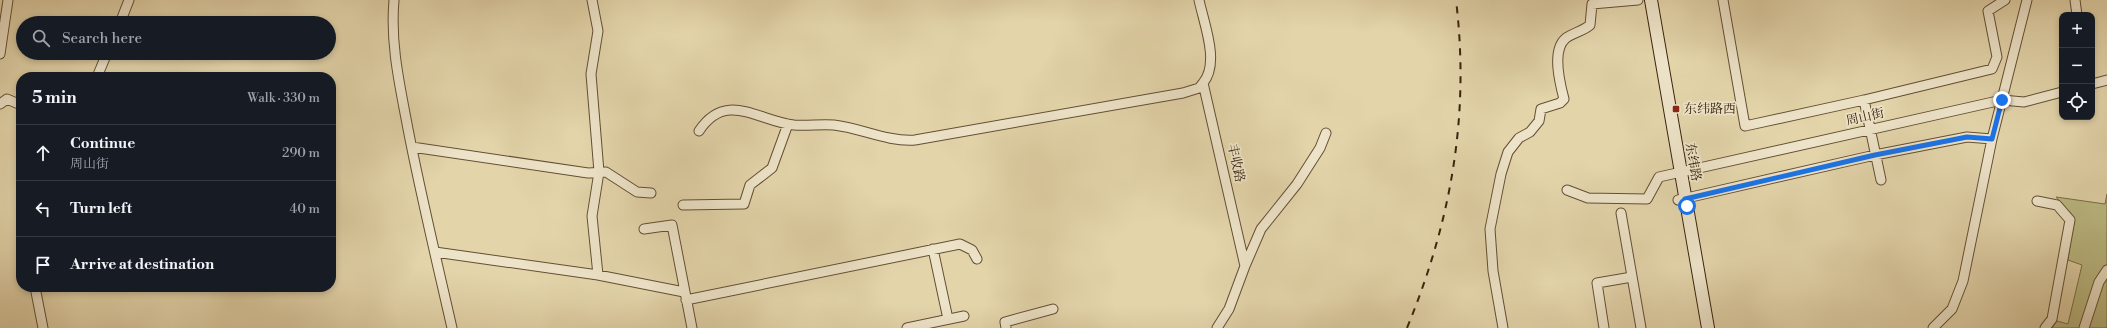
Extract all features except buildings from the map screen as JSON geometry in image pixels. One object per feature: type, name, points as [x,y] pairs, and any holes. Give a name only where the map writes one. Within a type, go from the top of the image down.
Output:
[{"type":"main road","name":"东纬路","points":[[1644,0],[1708,328]]},
{"type":"main road","name":"东纬路","points":[[1651,0],[1677,173]]},
{"type":"main road","name":"东纬路","points":[[1682,200],[1700,328]]},
{"type":"street","points":[[0,54],[8,0]]},
{"type":"street","points":[[123,16],[130,0]]},
{"type":"street","points":[[394,0],[392,23],[395,62],[452,328]]},
{"type":"street","points":[[592,0],[598,31],[591,74],[599,172],[592,216],[598,275]]},
{"type":"street","points":[[699,131],[707,119],[725,111],[745,111],[788,124],[833,125],[901,141],[915,140],[1183,93],[1199,88],[1204,83],[1209,76],[1212,61],[1199,0]]},
{"type":"street","points":[[1503,328],[1493,271],[1490,229],[1501,174],[1508,152],[1519,138],[1530,132],[1539,121],[1541,109],[1560,104],[1564,99],[1558,76],[1560,48],[1565,39],[1584,30],[1590,25],[1592,4],[1638,0]]},
{"type":"street","points":[[1723,0],[1745,126],[1864,100],[1992,69],[1997,57],[1988,11],[2005,0]]},
{"type":"street","points":[[1933,328],[1952,309],[1962,281],[1992,139],[2027,0]]},
{"type":"street","points":[[2075,0],[2077,12]]},
{"type":"street","points":[[99,72],[104,60]]},
{"type":"street","points":[[2095,83],[2107,80]]},
{"type":"street","name":"丰收路","points":[[1204,83],[1245,266]]},
{"type":"street","name":"周山街","points":[[1567,190],[1588,198],[1647,199],[1659,177],[2002,100],[2024,102],[2059,93]]},
{"type":"street","points":[[0,104],[7,99],[16,103]]},
{"type":"street","points":[[1864,100],[1880,180]]},
{"type":"street","points":[[683,205],[744,204],[750,185],[772,168],[788,124]]},
{"type":"street","points":[[1217,328],[1229,309],[1261,229],[1297,184],[1320,148],[1326,133]]},
{"type":"street","points":[[1682,200],[1875,155],[1967,137],[1992,139]]},
{"type":"street","points":[[412,147],[588,172],[606,172],[637,192],[652,193]]},
{"type":"street","points":[[2037,202],[2058,205],[2070,220],[2052,319],[2045,328]]},
{"type":"street","points":[[1621,213],[1641,328]]},
{"type":"street","points":[[644,229],[672,225],[692,328]]},
{"type":"street","points":[[435,252],[598,275],[685,296],[960,244],[972,250],[977,259]]},
{"type":"street","points":[[933,249],[948,319]]},
{"type":"street","points":[[2084,328],[2099,282],[2107,270]]},
{"type":"street","points":[[1604,328],[1597,283],[1632,277]]},
{"type":"street","points":[[36,292],[43,328]]},
{"type":"street","points":[[1006,328],[1005,322],[1053,309]]},
{"type":"street","points":[[907,328],[964,316]]},
{"type":"shaded area","points":[[2107,194],[2107,328],[2052,328],[2057,321],[2068,324],[2082,265],[2068,260],[2074,217],[2056,197],[2105,204]]},
{"type":"railway","points":[[1407,328],[1435,248],[1446,208],[1453,167],[1458,127],[1460,85],[1460,43],[1456,0]]},
{"type":"place","name":"东纬路西","points":[[1676,109]]},
{"type":"route","points":[[1687,206],[1685,199],[1875,155],[1967,137],[1992,139],[2002,100]]}]
